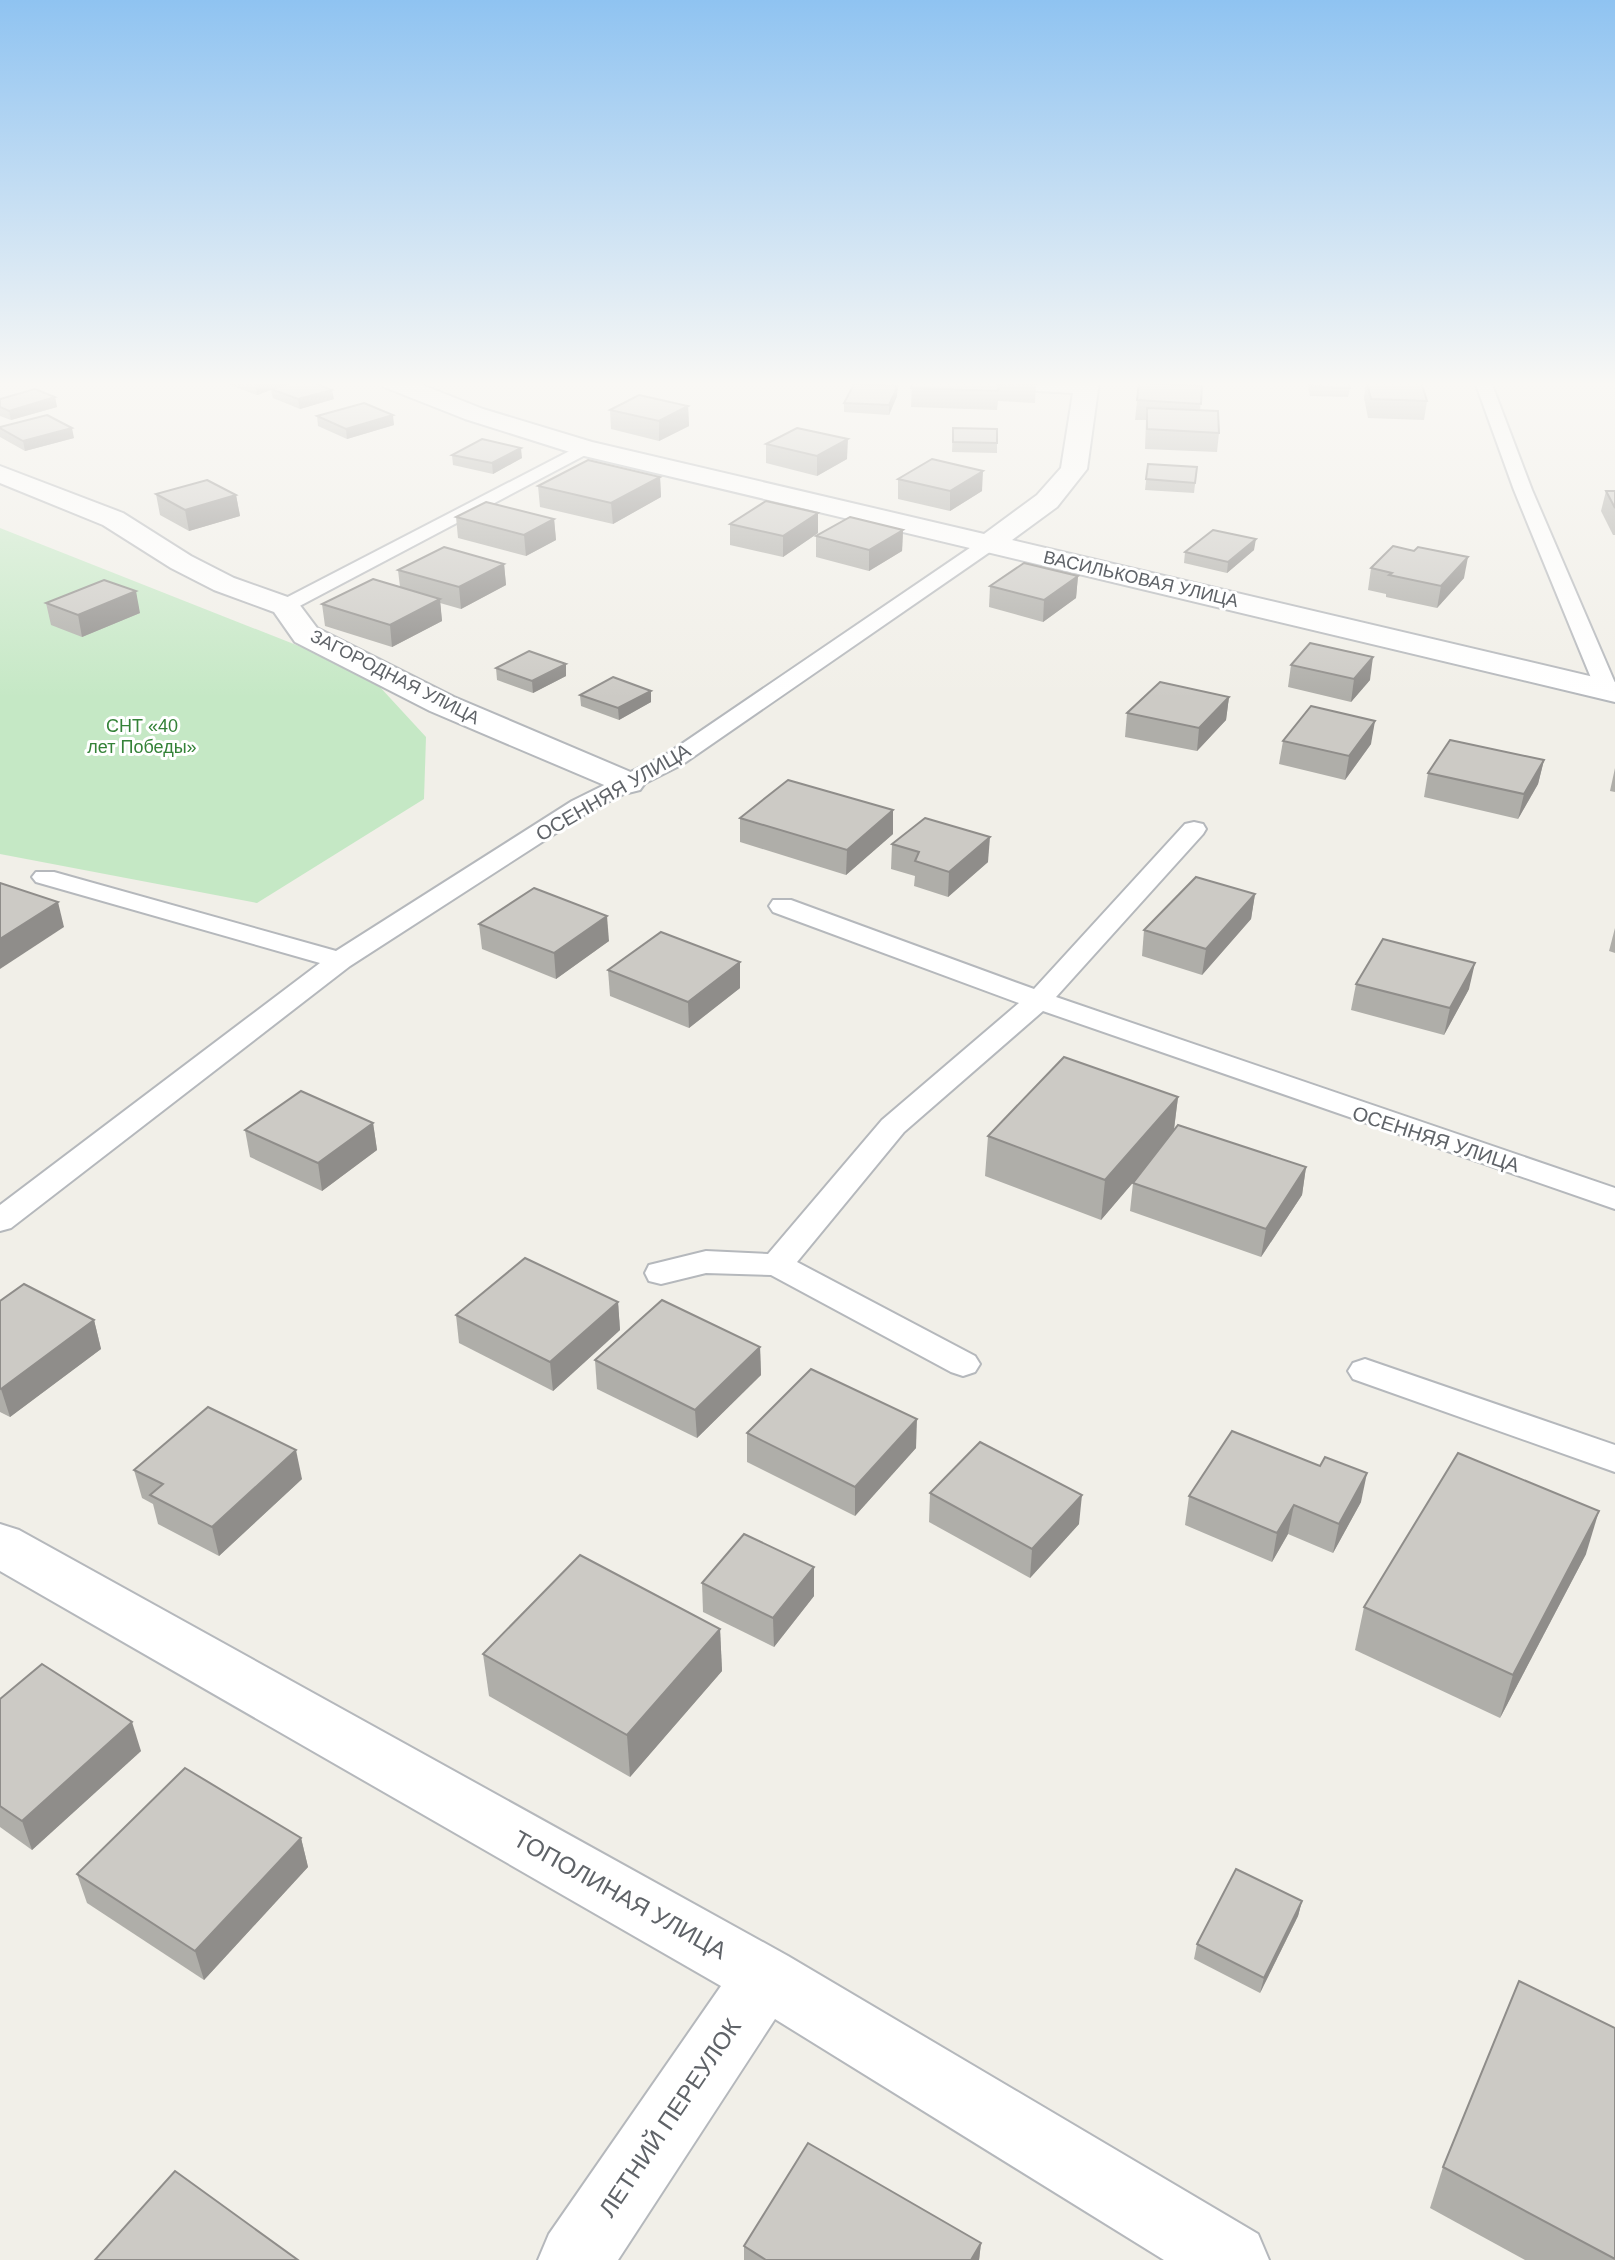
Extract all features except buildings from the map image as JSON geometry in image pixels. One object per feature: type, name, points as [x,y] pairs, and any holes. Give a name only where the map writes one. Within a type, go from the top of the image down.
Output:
[{"type":"street","points":[[34,487],[113,519],[181,562],[224,584],[285,606]]},
{"type":"street","name":"ВАСИЛЬКОВАЯ УЛИЦА","points":[[753,487],[1611,691]]},
{"type":"street","name":"ОСЕННЯЯ УЛИЦА","points":[[990,543],[1047,501],[1058,487]]},
{"type":"street","name":"ЗАГОРОДНАЯ УЛИЦА","points":[[285,606],[306,635],[442,704],[628,783]]},
{"type":"street","name":"ТОПОЛИНАЯ УЛИЦА","points":[[0,1545],[765,1977],[1232,2260]]},
{"type":"street","name":"ЛЕТНИЙ ПЕРЕУЛОК","points":[[575,2260],[765,1977]]},
{"type":"lane","points":[[285,606],[510,487]]},
{"type":"lane","points":[[1522,487],[1611,691]]},
{"type":"lane","name":"ОСЕННЯЯ УЛИЦА","points":[[0,1221],[340,960],[581,806],[675,759],[990,543]]},
{"type":"lane","points":[[777,1265],[893,1126],[1037,1002],[1194,829]]},
{"type":"lane","points":[[45,877],[340,960]]},
{"type":"lane","name":"ОСЕННЯЯ УЛИЦА","points":[[782,906],[1037,1002],[1257,1080],[1615,1199]]},
{"type":"lane","points":[[661,1273],[706,1262],[777,1265],[963,1364]]},
{"type":"lane","points":[[1365,1371],[1615,1459]]},
{"type":"green space","name":"СНТ «40 лет Победы»","points":[[0,528],[367,673],[426,737],[424,799],[257,903],[0,854]]}]
